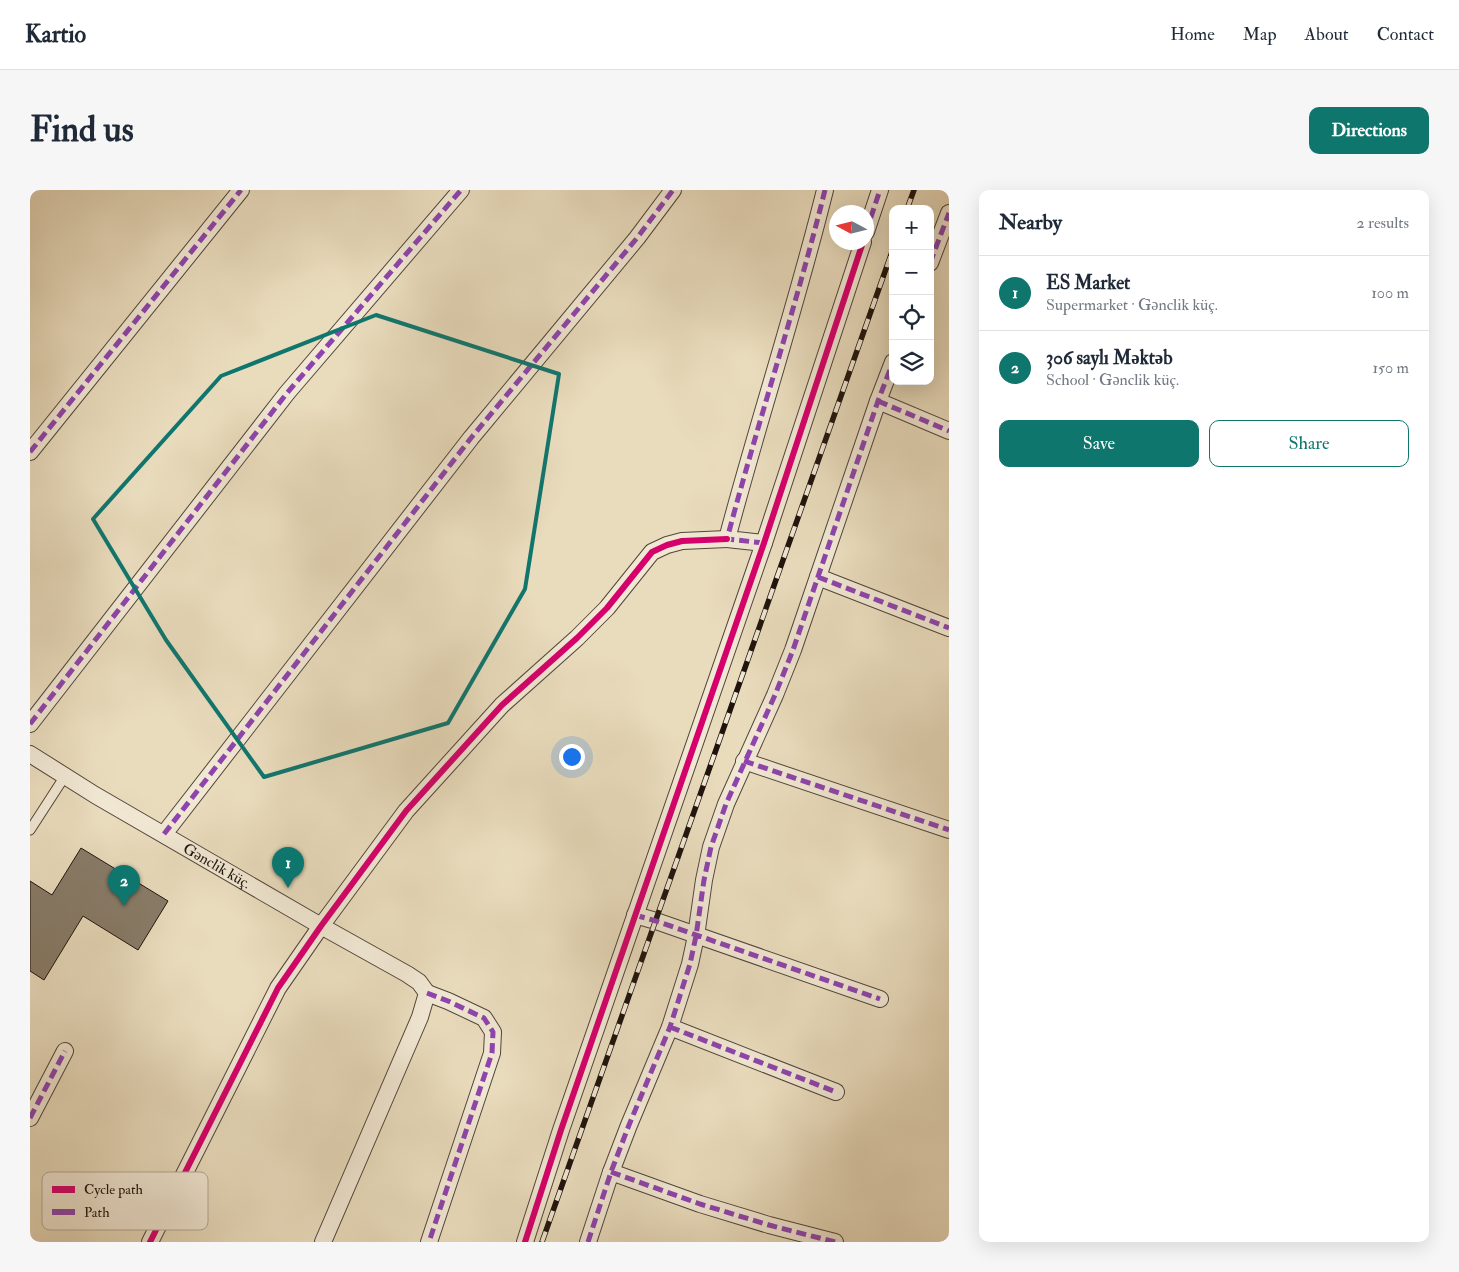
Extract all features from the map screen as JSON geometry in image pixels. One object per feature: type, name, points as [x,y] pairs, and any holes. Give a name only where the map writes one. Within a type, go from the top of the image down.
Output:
[{"type":"street","points":[[30,452],[241,190]]},
{"type":"street","points":[[30,724],[281,401],[461,190]]},
{"type":"street","points":[[164,834],[471,438],[637,238],[673,190]]},
{"type":"street","points":[[727,539],[740,488],[813,241],[825,190]]},
{"type":"street","points":[[874,208],[880,190]]},
{"type":"street","points":[[934,252],[949,213]]},
{"type":"street","points":[[525,1242],[561,1130],[764,543],[860,250]]},
{"type":"street","points":[[588,1242],[611,1172],[670,1027],[690,964],[711,847],[726,804],[793,650],[889,372]]},
{"type":"street","points":[[878,401],[949,431]]},
{"type":"street","points":[[185,1172],[278,988],[406,811],[502,705],[577,638],[607,608],[652,552],[682,541],[727,539],[764,543]]},
{"type":"street","points":[[818,577],[949,628]]},
{"type":"street","name":"Gənclik küç.","points":[[30,754],[321,926],[407,974],[419,982],[427,992],[484,1018],[493,1032],[492,1053],[429,1242]]},
{"type":"street","points":[[744,761],[949,830]]},
{"type":"street","points":[[635,915],[880,999]]},
{"type":"street","points":[[323,1242],[420,1017],[427,992]]},
{"type":"street","points":[[670,1027],[836,1092]]},
{"type":"street","points":[[30,1118],[64,1051]]},
{"type":"street","points":[[611,1172],[700,1204],[769,1225],[835,1242]]},
{"type":"street","points":[[150,1242],[156,1230]]},
{"type":"lane","points":[[30,830],[65,776]]},
{"type":"highlighted area","points":[[376,315],[559,374],[525,589],[448,723],[264,777],[166,640],[93,519],[221,376]]},
{"type":"building","points":[[81,848],[168,901],[138,950],[83,916],[44,980],[30,971],[30,881],[52,895]]},
{"type":"railway","points":[[908,205],[914,190]]},
{"type":"railway","points":[[542,1242],[893,250]]},
{"type":"marked path","points":[[30,452],[241,190]]},
{"type":"marked path","points":[[30,724],[287,393],[461,190]]},
{"type":"marked path","points":[[164,834],[471,438],[637,238],[673,190]]},
{"type":"marked path","points":[[764,543],[727,539],[825,190]]},
{"type":"marked path","points":[[874,208],[880,190]]},
{"type":"marked path","points":[[934,252],[949,213]]},
{"type":"marked path","points":[[588,1242],[611,1172],[670,1027],[690,964],[711,847],[726,804],[793,650],[889,372]]},
{"type":"marked path","points":[[878,401],[949,431]]},
{"type":"marked path","points":[[818,577],[949,628]]},
{"type":"marked path","points":[[744,761],[949,830]]},
{"type":"marked path","points":[[635,915],[880,999]]},
{"type":"marked path","points":[[427,993],[484,1018],[493,1032],[492,1053],[429,1242]]},
{"type":"marked path","points":[[670,1027],[836,1092]]},
{"type":"marked path","points":[[30,1118],[65,1051]]},
{"type":"marked path","points":[[611,1172],[700,1204],[769,1225],[835,1242]]},
{"type":"cycle path","points":[[525,1242],[561,1130],[764,543],[860,250]]},
{"type":"cycle path","points":[[185,1172],[278,988],[406,811],[502,705],[577,638],[607,608],[652,552],[682,541],[727,539]]},
{"type":"cycle path","points":[[150,1242],[156,1230]]},
{"type":"place","name":"ES Market","points":[[288,888]]},
{"type":"place","name":"306 saylı Məktəb","points":[[124,906]]}]
